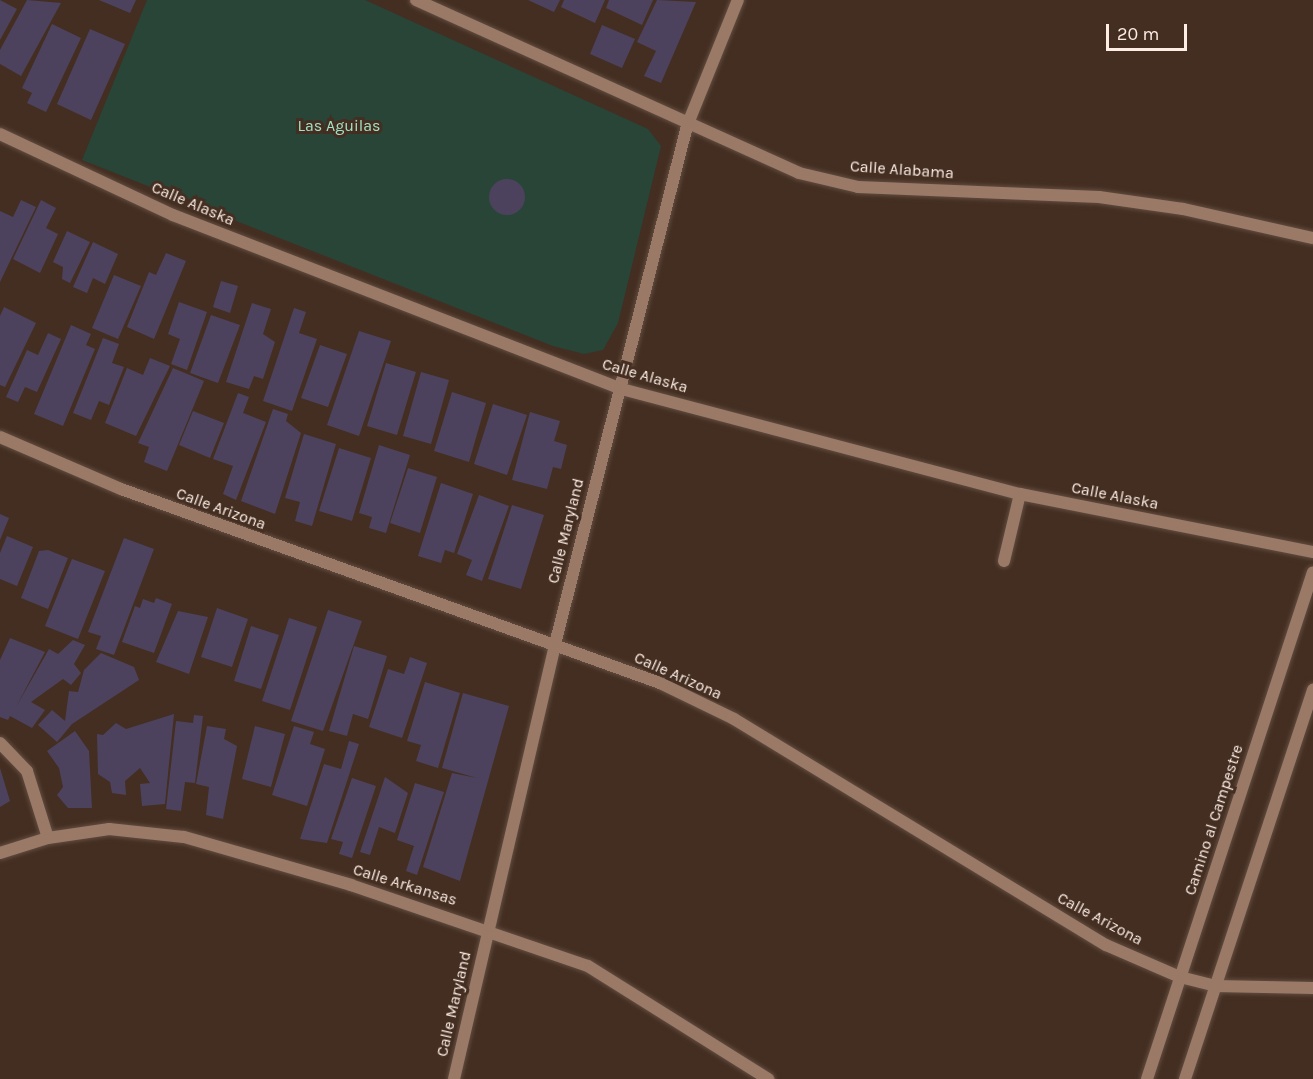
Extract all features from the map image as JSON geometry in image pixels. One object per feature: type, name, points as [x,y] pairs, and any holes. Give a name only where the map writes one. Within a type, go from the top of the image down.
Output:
[{"type":"street","name":"Calle Alabama","points":[[416,0],[687,126],[799,173],[858,187],[1099,197],[1183,208],[1313,238]]},
{"type":"street","name":"Calle Maryland","points":[[454,1079],[555,644],[618,388],[687,126],[738,0]]},
{"type":"street","name":"Calle Alaska","points":[[0,134],[184,219],[618,388],[1020,494],[1313,552]]},
{"type":"street","name":"Calle Arizona","points":[[0,437],[121,489],[660,683],[734,719],[1106,945],[1180,977],[1215,987],[1313,988]]},
{"type":"street","points":[[1004,561],[1020,494]]},
{"type":"street","name":"Camino al Campestre","points":[[1147,1079],[1313,572]]},
{"type":"street","points":[[1185,1079],[1313,689]]},
{"type":"street","points":[[0,743],[27,771],[48,838]]},
{"type":"street","name":"Calle Arkansas","points":[[0,853],[48,838],[109,829],[184,837],[488,928],[588,966],[768,1079]]},
{"type":"green space","name":"Las Aguilas","points":[[147,0],[365,0],[648,129],[661,146],[618,323],[603,350],[584,354],[553,346],[82,160]]},
{"type":"building","points":[[0,0],[17,9],[0,40]]},
{"type":"building","points":[[27,0],[61,3],[21,76],[0,64],[0,50]]},
{"type":"building","points":[[99,0],[136,0],[130,13]]},
{"type":"building","points":[[528,0],[560,0],[554,12]]},
{"type":"building","points":[[564,0],[605,0],[595,23],[561,7]]},
{"type":"building","points":[[609,0],[653,0],[642,25],[606,8]]},
{"type":"building","points":[[657,0],[696,2],[661,83],[644,76],[656,51],[637,42]]},
{"type":"building","points":[[52,24],[81,38],[46,112],[27,103],[32,93],[22,88]]},
{"type":"building","points":[[602,25],[635,39],[622,68],[590,54]]},
{"type":"building","points":[[90,29],[125,44],[91,120],[57,104]]},
{"type":"building","points":[[507,179],[520,184],[525,197],[520,210],[507,215],[494,210],[489,197],[494,184]]},
{"type":"building","points":[[21,200],[36,207],[0,282],[0,211],[13,217]]},
{"type":"building","points":[[41,200],[56,208],[46,228],[58,234],[40,273],[13,259]]},
{"type":"building","points":[[67,231],[90,242],[70,283],[62,279],[63,267],[53,262]]},
{"type":"building","points":[[93,242],[118,254],[105,284],[93,278],[87,293],[73,287]]},
{"type":"building","points":[[166,253],[186,261],[154,339],[127,327],[149,272],[156,275]]},
{"type":"building","points":[[114,275],[141,286],[118,339],[92,328]]},
{"type":"building","points":[[221,281],[238,286],[230,313],[213,307]]},
{"type":"building","points":[[179,302],[207,312],[187,370],[171,364],[180,339],[168,334]]},
{"type":"building","points":[[252,303],[271,309],[263,334],[275,342],[263,379],[254,376],[249,389],[226,382]]},
{"type":"building","points":[[4,307],[36,323],[5,387],[0,385],[0,316]]},
{"type":"building","points":[[294,308],[306,312],[299,333],[317,339],[292,411],[263,401]]},
{"type":"building","points":[[211,315],[240,325],[218,383],[190,373]]},
{"type":"building","points":[[71,325],[91,334],[86,345],[95,349],[63,426],[34,414]]},
{"type":"building","points":[[359,331],[391,341],[359,436],[327,425]]},
{"type":"building","points":[[48,333],[61,339],[37,392],[25,387],[18,402],[6,397],[27,350],[38,355]]},
{"type":"building","points":[[103,338],[119,344],[112,363],[124,367],[109,405],[99,401],[91,420],[73,413]]},
{"type":"building","points":[[320,345],[347,354],[328,407],[301,398]]},
{"type":"building","points":[[150,358],[170,366],[136,436],[105,423],[127,368],[143,375]]},
{"type":"building","points":[[386,363],[416,372],[397,435],[367,426]]},
{"type":"building","points":[[173,368],[204,381],[167,471],[144,462],[149,447],[138,443]]},
{"type":"building","points":[[421,372],[449,380],[431,444],[403,436]]},
{"type":"building","points":[[452,392],[486,403],[469,462],[434,451]]},
{"type":"building","points":[[238,393],[249,397],[243,413],[266,422],[236,500],[223,494],[233,466],[213,459]]},
{"type":"building","points":[[493,404],[527,415],[507,475],[474,464]]},
{"type":"building","points":[[273,409],[288,414],[286,421],[301,433],[275,514],[241,501]]},
{"type":"building","points":[[193,411],[224,423],[210,458],[179,445]]},
{"type":"building","points":[[530,412],[560,421],[554,441],[567,445],[561,469],[553,467],[547,489],[512,480]]},
{"type":"building","points":[[304,434],[336,444],[312,526],[295,521],[300,502],[285,498]]},
{"type":"building","points":[[379,445],[410,455],[386,533],[369,528],[372,517],[359,513]]},
{"type":"building","points":[[339,448],[371,458],[352,521],[319,511]]},
{"type":"building","points":[[408,468],[437,477],[420,533],[390,523]]},
{"type":"building","points":[[441,483],[473,494],[454,553],[445,550],[441,563],[418,556]]},
{"type":"building","points":[[479,495],[509,506],[482,581],[466,575],[472,560],[457,554]]},
{"type":"building","points":[[512,505],[544,515],[521,589],[488,579]]},
{"type":"building","points":[[0,514],[9,518],[0,540]]},
{"type":"building","points":[[7,536],[33,547],[17,586],[0,579],[0,553]]},
{"type":"building","points":[[124,538],[154,549],[114,655],[96,649],[101,636],[88,632]]},
{"type":"building","points":[[48,550],[68,558],[48,609],[21,598],[39,551]]},
{"type":"building","points":[[72,559],[105,571],[78,639],[45,626]]},
{"type":"building","points":[[156,598],[172,604],[154,653],[122,642],[135,606],[140,608],[143,599],[154,603]]},
{"type":"building","points":[[217,608],[248,619],[232,667],[201,657]]},
{"type":"building","points":[[328,610],[362,621],[323,731],[291,721]]},
{"type":"building","points":[[178,611],[208,617],[189,674],[156,662]]},
{"type":"building","points":[[289,618],[317,627],[290,710],[262,701]]},
{"type":"building","points":[[251,626],[279,635],[261,689],[234,681]]},
{"type":"building","points":[[10,638],[45,652],[16,707],[49,649],[58,654],[73,640],[85,645],[74,664],[81,673],[71,685],[63,679],[31,702],[45,710],[32,728],[10,716],[8,720],[0,717],[0,660]]},
{"type":"building","points":[[354,646],[387,656],[368,719],[353,714],[347,736],[329,731]]},
{"type":"building","points":[[101,653],[134,667],[139,680],[72,724],[57,742],[38,725],[52,710],[65,721],[69,691],[78,692],[84,670]]},
{"type":"building","points":[[410,657],[427,663],[402,738],[369,727],[388,669],[404,674]]},
{"type":"building","points":[[425,682],[460,693],[438,768],[416,761],[421,745],[407,741]]},
{"type":"building","points":[[463,693],[509,706],[460,881],[423,867],[452,773],[477,778],[442,768]]},
{"type":"building","points":[[174,714],[165,804],[142,806],[140,784],[150,783],[140,768],[125,781],[126,795],[112,793],[110,782],[98,774],[97,734],[103,735],[116,723],[126,729]]},
{"type":"building","points":[[194,715],[203,716],[195,783],[185,782],[181,811],[166,809],[176,721],[193,723]]},
{"type":"building","points":[[207,726],[226,729],[224,739],[237,746],[223,819],[206,815],[209,787],[196,784]]},
{"type":"building","points":[[255,726],[285,734],[271,787],[242,779]]},
{"type":"building","points":[[294,726],[314,732],[310,744],[325,749],[307,806],[272,795]]},
{"type":"building","points":[[75,731],[89,751],[92,808],[68,808],[57,795],[63,787],[59,768],[47,751]]},
{"type":"building","points":[[349,741],[359,744],[327,843],[300,839],[324,764],[341,769]]},
{"type":"building","points":[[0,768],[10,801],[0,807]]},
{"type":"building","points":[[385,777],[408,793],[395,833],[379,827],[370,855],[360,852]]},
{"type":"building","points":[[352,778],[376,786],[352,858],[339,854],[343,842],[331,839]]},
{"type":"building","points":[[415,783],[444,792],[417,875],[406,871],[414,846],[397,840]]}]
